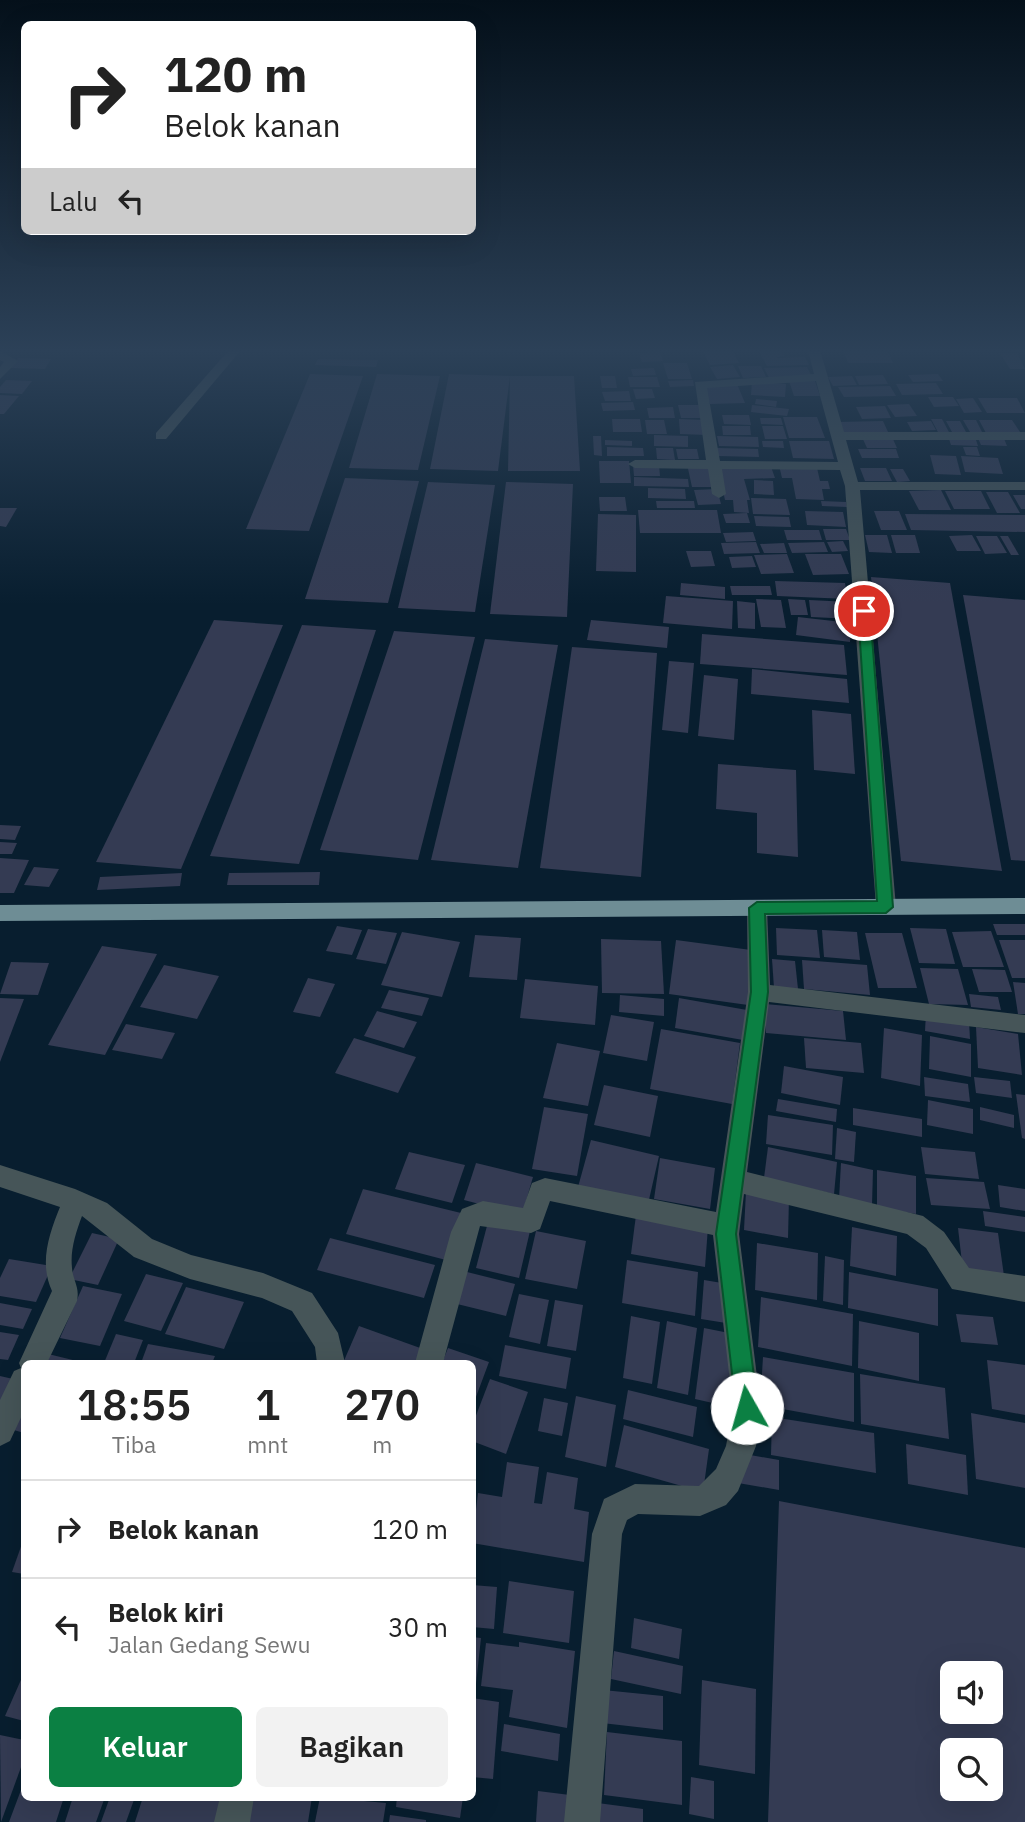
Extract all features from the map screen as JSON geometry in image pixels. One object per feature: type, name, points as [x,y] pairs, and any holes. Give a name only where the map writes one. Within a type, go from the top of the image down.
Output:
[{"type":"main road","points":[[0,913],[1025,906]]},
{"type":"street","points":[[708,435],[719,494]]},
{"type":"street","points":[[886,907],[852,486],[837,436],[1025,436]]},
{"type":"street","points":[[635,464],[846,466]]},
{"type":"street","points":[[852,486],[1025,486]]},
{"type":"street","points":[[582,1822],[607,1534],[615,1510],[635,1499],[700,1501],[715,1494],[727,1480],[741,1446],[747,1408],[727,1226],[759,992],[757,908]]},
{"type":"street","points":[[759,992],[1025,1024]]},
{"type":"street","points":[[0,1176],[75,1200],[98,1211],[143,1248],[190,1267],[263,1286],[302,1302],[328,1343],[331,1360]]},
{"type":"street","points":[[733,1180],[914,1224],[935,1240],[961,1280],[995,1288],[1025,1289]]},
{"type":"street","points":[[430,1360],[464,1232],[471,1217],[483,1213],[531,1222],[541,1191],[545,1189],[727,1226]]},
{"type":"street","points":[[34,1360],[66,1290],[60,1282],[61,1249],[75,1200]]},
{"type":"street","points":[[0,1431],[21,1387]]},
{"type":"street","points":[[232,1822],[236,1801]]},
{"type":"building","points":[[285,435],[342,435],[309,531],[246,529]]},
{"type":"building","points":[[359,435],[426,435],[418,470],[349,468]]},
{"type":"building","points":[[437,435],[503,435],[498,471],[430,469]]},
{"type":"building","points":[[509,435],[578,435],[580,471],[508,471]]},
{"type":"building","points":[[654,435],[688,436],[688,447],[654,446]]},
{"type":"building","points":[[764,435],[786,435],[787,439],[765,439]]},
{"type":"building","points":[[788,435],[824,435],[825,438],[789,438]]},
{"type":"building","points":[[593,436],[601,436],[602,456],[594,455]]},
{"type":"building","points":[[717,436],[758,437],[759,447],[719,446]]},
{"type":"building","points":[[948,436],[975,437],[978,446],[951,445]]},
{"type":"building","points":[[977,436],[1003,436],[1007,446],[981,445]]},
{"type":"building","points":[[862,437],[892,437],[897,448],[867,448]]},
{"type":"building","points":[[605,440],[632,441],[632,446],[605,445]]},
{"type":"building","points":[[762,441],[783,441],[784,448],[763,447]]},
{"type":"building","points":[[789,441],[829,441],[834,459],[793,458]]},
{"type":"building","points":[[607,447],[643,448],[644,456],[607,456]]},
{"type":"building","points":[[963,447],[977,447],[980,456],[966,455]]},
{"type":"building","points":[[656,448],[673,448],[675,460],[657,459]]},
{"type":"building","points":[[717,448],[758,449],[759,457],[718,456]]},
{"type":"building","points":[[676,449],[697,449],[699,459],[678,459]]},
{"type":"building","points":[[858,449],[896,449],[899,458],[862,458]]},
{"type":"building","points":[[930,455],[956,456],[961,475],[935,474]]},
{"type":"building","points":[[961,456],[998,458],[1003,474],[965,472]]},
{"type":"building","points":[[599,461],[629,461],[631,483],[600,483]]},
{"type":"building","points":[[687,464],[709,464],[717,487],[692,487]]},
{"type":"building","points":[[770,464],[775,478],[744,479],[750,500],[747,500],[749,513],[734,512],[733,500],[725,500],[717,465]]},
{"type":"building","points":[[633,465],[659,465],[660,476],[634,476]]},
{"type":"building","points":[[779,465],[817,468],[820,481],[828,481],[830,489],[822,489],[824,500],[796,499],[792,478],[782,478]]},
{"type":"building","points":[[860,468],[886,468],[892,481],[865,481]]},
{"type":"building","points":[[890,469],[903,469],[910,481],[897,482]]},
{"type":"building","points":[[634,477],[688,479],[689,487],[634,486]]},
{"type":"building","points":[[345,478],[419,481],[388,603],[305,599]]},
{"type":"building","points":[[754,480],[773,481],[774,495],[754,494]]},
{"type":"building","points":[[428,482],[495,485],[475,612],[398,608]]},
{"type":"building","points":[[506,482],[573,484],[567,617],[490,614]]},
{"type":"building","points":[[648,488],[685,489],[686,499],[648,498]]},
{"type":"building","points":[[717,489],[721,504],[698,505],[694,490]]},
{"type":"building","points":[[941,490],[951,510],[919,510],[909,491]]},
{"type":"building","points":[[945,491],[981,491],[990,509],[954,509]]},
{"type":"building","points":[[986,492],[1008,492],[1020,513],[997,513]]},
{"type":"building","points":[[1013,495],[1025,495],[1025,509],[1021,509]]},
{"type":"building","points":[[599,497],[625,497],[627,511],[600,511]]},
{"type":"building","points":[[751,498],[786,499],[790,515],[753,514]]},
{"type":"building","points":[[656,501],[694,501],[695,508],[657,508]]},
{"type":"building","points":[[821,501],[846,502],[847,507],[822,506]]},
{"type":"building","points":[[0,508],[17,508],[6,527],[0,526]]},
{"type":"building","points":[[638,510],[717,510],[721,533],[640,533]]},
{"type":"building","points":[[805,511],[843,512],[846,527],[807,525]]},
{"type":"building","points":[[874,511],[899,511],[907,530],[881,530]]},
{"type":"building","points":[[747,513],[750,523],[726,523],[723,514]]},
{"type":"building","points":[[598,514],[636,515],[636,572],[596,571]]},
{"type":"building","points":[[905,514],[1025,515],[1025,532],[911,530]]},
{"type":"building","points":[[754,516],[789,517],[791,527],[756,526]]},
{"type":"building","points":[[823,529],[846,529],[850,540],[826,540]]},
{"type":"building","points":[[784,530],[819,530],[822,540],[787,540]]},
{"type":"building","points":[[753,532],[756,541],[726,542],[723,533]]},
{"type":"building","points":[[865,535],[887,535],[892,553],[869,552]]},
{"type":"building","points":[[891,535],[915,535],[920,553],[896,553]]},
{"type":"building","points":[[972,535],[981,551],[957,551],[949,536]]},
{"type":"building","points":[[976,536],[997,536],[1007,553],[985,554]]},
{"type":"building","points":[[1000,536],[1008,536],[1019,555],[1011,555]]},
{"type":"building","points":[[843,541],[848,551],[832,552],[827,542]]},
{"type":"building","points":[[756,542],[760,553],[724,554],[721,543]]},
{"type":"building","points":[[824,542],[828,552],[792,553],[788,543]]},
{"type":"building","points":[[784,543],[787,553],[764,553],[760,544]]},
{"type":"building","points":[[686,551],[711,551],[715,566],[691,567]]},
{"type":"building","points":[[787,554],[794,573],[761,574],[754,555]]},
{"type":"building","points":[[805,554],[841,554],[849,574],[813,575]]},
{"type":"building","points":[[752,556],[756,567],[732,568],[729,557]]},
{"type":"building","points":[[871,577],[950,583],[1002,871],[901,861]]},
{"type":"building","points":[[775,581],[845,583],[848,599],[777,596]]},
{"type":"building","points":[[681,583],[725,587],[725,599],[680,595]]},
{"type":"building","points":[[730,586],[770,586],[772,595],[732,595]]},
{"type":"building","points":[[963,595],[1025,600],[1025,861],[1011,860]]},
{"type":"building","points":[[666,596],[733,601],[732,629],[663,623]]},
{"type":"building","points":[[756,599],[781,600],[786,628],[761,627]]},
{"type":"building","points":[[788,599],[805,600],[808,615],[791,615]]},
{"type":"building","points":[[809,600],[850,602],[853,619],[811,617]]},
{"type":"building","points":[[737,601],[755,603],[755,629],[738,628]]},
{"type":"building","points":[[798,617],[851,623],[850,642],[796,635]]},
{"type":"building","points":[[214,620],[283,625],[181,869],[96,862]]},
{"type":"building","points":[[591,620],[669,627],[667,648],[587,640]]},
{"type":"building","points":[[302,625],[376,630],[299,864],[210,856]]},
{"type":"building","points":[[394,631],[475,637],[418,860],[320,850]]},
{"type":"building","points":[[702,634],[844,645],[847,675],[700,664]]},
{"type":"building","points":[[485,639],[558,645],[518,868],[431,860]]},
{"type":"building","points":[[572,647],[657,653],[641,877],[540,868]]},
{"type":"building","points":[[669,661],[694,663],[688,733],[662,730]]},
{"type":"building","points":[[752,669],[847,679],[849,703],[751,694]]},
{"type":"building","points":[[704,675],[738,679],[734,740],[698,736]]},
{"type":"building","points":[[812,710],[851,714],[855,774],[814,770]]},
{"type":"building","points":[[718,764],[796,770],[798,857],[757,853],[757,813],[716,809]]},
{"type":"building","points":[[0,825],[21,826],[15,840],[0,839]]},
{"type":"building","points":[[0,842],[17,843],[12,854],[0,854]]},
{"type":"building","points":[[0,858],[29,860],[14,893],[0,893]]},
{"type":"building","points":[[34,867],[59,869],[49,887],[24,885]]},
{"type":"building","points":[[320,872],[319,885],[227,885],[229,873]]},
{"type":"building","points":[[182,873],[180,886],[97,890],[100,877]]},
{"type":"building","points":[[993,924],[1025,924],[1025,935],[997,935]]},
{"type":"building","points":[[337,926],[362,930],[352,955],[326,951]]},
{"type":"building","points":[[776,928],[817,930],[820,958],[777,955]]},
{"type":"building","points":[[910,928],[946,929],[955,964],[919,963]]},
{"type":"building","points":[[368,929],[397,933],[386,964],[356,959]]},
{"type":"building","points":[[822,930],[857,932],[860,960],[824,957]]},
{"type":"building","points":[[991,931],[1004,967],[963,967],[952,932]]},
{"type":"building","points":[[402,932],[460,942],[442,997],[381,985]]},
{"type":"building","points":[[865,933],[902,933],[917,988],[878,988]]},
{"type":"building","points":[[475,935],[521,938],[517,980],[469,977]]},
{"type":"building","points":[[601,939],[661,941],[664,994],[602,993]]},
{"type":"building","points":[[676,940],[751,950],[748,1005],[669,994]]},
{"type":"building","points":[[999,940],[1025,940],[1025,978],[1012,978]]},
{"type":"building","points":[[102,946],[157,954],[105,1055],[48,1045]]},
{"type":"building","points":[[772,959],[795,961],[798,989],[774,988]]},
{"type":"building","points":[[802,960],[867,965],[870,995],[804,989]]},
{"type":"building","points":[[11,962],[49,963],[38,995],[0,994]]},
{"type":"building","points":[[164,965],[219,976],[197,1019],[140,1007]]},
{"type":"building","points":[[920,968],[958,969],[968,1005],[929,1004]]},
{"type":"building","points":[[972,969],[1005,970],[1012,992],[979,992]]},
{"type":"building","points":[[308,978],[335,984],[320,1017],[293,1012]]},
{"type":"building","points":[[525,979],[598,986],[595,1025],[520,1018]]},
{"type":"building","points":[[1013,982],[1025,983],[1025,1014],[1018,1014]]},
{"type":"building","points":[[389,990],[429,998],[422,1016],[381,1008]]},
{"type":"building","points":[[969,994],[998,997],[1001,1010],[971,1007]]},
{"type":"building","points":[[620,995],[664,999],[664,1016],[619,1012]]},
{"type":"building","points":[[0,998],[24,999],[0,1062]]},
{"type":"building","points":[[679,998],[747,1010],[743,1040],[675,1028]]},
{"type":"building","points":[[765,1004],[843,1011],[846,1040],[766,1033]]},
{"type":"building","points":[[377,1011],[417,1022],[404,1048],[364,1036]]},
{"type":"building","points":[[926,1013],[969,1021],[970,1039],[925,1031]]},
{"type":"building","points":[[611,1015],[654,1022],[647,1061],[603,1053]]},
{"type":"building","points":[[126,1024],[175,1033],[162,1059],[112,1050]]},
{"type":"building","points":[[976,1027],[1018,1034],[1022,1075],[978,1068]]},
{"type":"building","points":[[884,1028],[922,1035],[920,1086],[881,1078]]},
{"type":"building","points":[[661,1029],[740,1043],[732,1104],[650,1089]]},
{"type":"building","points":[[930,1036],[971,1044],[971,1077],[929,1069]]},
{"type":"building","points":[[354,1038],[416,1057],[398,1093],[335,1073]]},
{"type":"building","points":[[804,1038],[861,1043],[864,1073],[806,1068]]},
{"type":"building","points":[[557,1043],[600,1051],[588,1106],[543,1098]]},
{"type":"building","points":[[784,1066],[843,1077],[840,1105],[781,1093]]},
{"type":"building","points":[[924,1077],[968,1084],[970,1102],[925,1096]]},
{"type":"building","points":[[974,1077],[1010,1081],[1012,1098],[976,1093]]},
{"type":"building","points":[[604,1085],[658,1096],[650,1137],[594,1125]]},
{"type":"building","points":[[1016,1094],[1025,1095],[1025,1139],[1022,1138]]},
{"type":"building","points":[[778,1099],[837,1109],[836,1122],[776,1111]]},
{"type":"building","points":[[928,1100],[973,1109],[973,1134],[927,1125]]},
{"type":"building","points":[[544,1107],[588,1114],[577,1176],[532,1169]]},
{"type":"building","points":[[980,1107],[1014,1115],[1014,1128],[980,1120]]},
{"type":"building","points":[[853,1108],[922,1119],[922,1137],[853,1125]]},
{"type":"building","points":[[768,1115],[833,1125],[832,1155],[766,1144]]},
{"type":"building","points":[[837,1128],[856,1132],[854,1162],[835,1159]]},
{"type":"building","points":[[591,1140],[659,1156],[648,1204],[578,1187]]},
{"type":"building","points":[[768,1147],[837,1162],[834,1194],[764,1178]]},
{"type":"building","points":[[921,1147],[975,1152],[979,1179],[925,1174]]},
{"type":"building","points":[[409,1152],[465,1165],[452,1203],[395,1189]]},
{"type":"building","points":[[660,1158],[715,1168],[710,1209],[654,1199]]},
{"type":"building","points":[[476,1163],[533,1177],[522,1215],[464,1200]]},
{"type":"building","points":[[841,1163],[873,1170],[872,1205],[839,1199]]},
{"type":"building","points":[[877,1170],[916,1176],[916,1214],[877,1207]]},
{"type":"building","points":[[926,1178],[984,1182],[990,1209],[931,1205]]},
{"type":"building","points":[[998,1185],[1025,1189],[1025,1211],[1000,1207]]},
{"type":"building","points":[[363,1189],[461,1213],[446,1260],[346,1234]]},
{"type":"building","points":[[746,1191],[789,1198],[788,1238],[744,1230]]},
{"type":"building","points":[[983,1211],[1025,1217],[1025,1232],[985,1226]]},
{"type":"building","points":[[636,1215],[708,1227],[705,1267],[631,1254]]},
{"type":"building","points":[[488,1222],[530,1231],[519,1278],[476,1268]]},
{"type":"building","points":[[852,1227],[897,1236],[896,1276],[850,1266]]},
{"type":"building","points":[[958,1228],[998,1233],[1004,1276],[963,1271]]},
{"type":"building","points":[[536,1231],[586,1241],[577,1289],[525,1279]]},
{"type":"building","points":[[92,1233],[119,1239],[98,1285],[69,1279]]},
{"type":"building","points":[[330,1238],[435,1265],[424,1298],[317,1270]]},
{"type":"building","points":[[757,1243],[818,1253],[817,1300],[755,1290]]},
{"type":"building","points":[[825,1256],[844,1260],[843,1305],[823,1301]]},
{"type":"building","points":[[9,1259],[52,1266],[36,1302],[0,1296],[0,1278]]},
{"type":"building","points":[[627,1260],[698,1272],[695,1316],[622,1303]]},
{"type":"building","points":[[463,1271],[515,1284],[506,1316],[453,1303]]},
{"type":"building","points":[[849,1272],[938,1289],[938,1326],[848,1308]]},
{"type":"building","points":[[146,1274],[183,1283],[161,1331],[124,1321]]},
{"type":"building","points":[[704,1280],[728,1284],[726,1323],[701,1319]]},
{"type":"building","points":[[83,1286],[122,1294],[100,1346],[60,1338]]},
{"type":"building","points":[[186,1287],[244,1302],[224,1349],[165,1334]]},
{"type":"building","points":[[519,1294],[549,1300],[540,1344],[509,1337]]},
{"type":"building","points":[[761,1297],[853,1314],[852,1366],[758,1347]]},
{"type":"building","points":[[555,1300],[583,1305],[576,1351],[547,1346]]},
{"type":"building","points":[[0,1303],[32,1309],[23,1329],[0,1325]]},
{"type":"building","points":[[956,1314],[993,1317],[998,1345],[961,1342]]},
{"type":"building","points":[[631,1316],[660,1322],[652,1384],[623,1378]]},
{"type":"building","points":[[667,1321],[697,1328],[688,1395],[657,1388]]},
{"type":"building","points":[[859,1321],[919,1333],[919,1381],[858,1368]]},
{"type":"building","points":[[359,1326],[423,1349],[418,1360],[344,1360]]},
{"type":"building","points":[[704,1328],[734,1334],[726,1406],[695,1399]]},
{"type":"building","points":[[0,1332],[19,1335],[8,1360],[0,1359]]},
{"type":"building","points":[[116,1334],[143,1340],[135,1360],[105,1360]]},
{"type":"building","points":[[148,1344],[215,1356],[213,1360],[142,1360]]},
{"type":"building","points":[[505,1345],[571,1358],[566,1389],[499,1376]]},
{"type":"building","points":[[448,1348],[489,1362],[476,1397],[476,1360],[443,1360]]},
{"type":"building","points":[[44,1353],[73,1360],[40,1360]]},
{"type":"building","points":[[763,1357],[854,1373],[854,1422],[760,1405]]},
{"type":"building","points":[[987,1360],[1025,1365],[1025,1415],[992,1409]]},
{"type":"building","points":[[860,1374],[945,1388],[949,1439],[861,1424]]},
{"type":"building","points":[[0,1376],[21,1381],[21,1383],[0,1418]]},
{"type":"building","points":[[490,1379],[528,1392],[506,1454],[476,1443],[476,1416]]},
{"type":"building","points":[[628,1390],[697,1407],[693,1437],[623,1419]]},
{"type":"building","points":[[576,1396],[616,1405],[606,1467],[565,1457]]},
{"type":"building","points":[[21,1398],[21,1432],[7,1428]]},
{"type":"building","points":[[544,1398],[568,1403],[562,1436],[538,1431]]},
{"type":"building","points":[[971,1413],[1025,1423],[1025,1488],[976,1479]]},
{"type":"building","points":[[772,1417],[874,1433],[876,1473],[771,1455]]},
{"type":"building","points":[[624,1425],[709,1449],[703,1492],[615,1467]]},
{"type":"building","points":[[906,1444],[966,1455],[968,1495],[908,1484]]},
{"type":"building","points":[[739,1453],[779,1460],[779,1490],[738,1483]]},
{"type":"building","points":[[507,1462],[539,1467],[534,1503],[542,1504],[547,1472],[578,1478],[574,1509],[589,1512],[584,1562],[476,1544],[478,1493],[502,1497]]},
{"type":"building","points":[[779,1501],[1025,1548],[1025,1822],[768,1822]]},
{"type":"building","points":[[21,1546],[21,1574],[12,1572]]},
{"type":"building","points":[[509,1581],[574,1591],[569,1643],[503,1633]]},
{"type":"building","points":[[476,1585],[497,1587],[494,1629],[476,1627]]},
{"type":"building","points":[[634,1618],[682,1629],[679,1659],[631,1648]]},
{"type":"building","points":[[476,1637],[481,1638],[476,1684]]},
{"type":"building","points":[[519,1642],[575,1651],[567,1728],[509,1717],[513,1690],[481,1686],[486,1643],[519,1647]]},
{"type":"building","points":[[614,1651],[683,1666],[681,1694],[611,1679]]},
{"type":"building","points":[[21,1680],[21,1720],[5,1716]]},
{"type":"building","points":[[702,1680],[756,1689],[755,1774],[699,1765]]},
{"type":"building","points":[[603,1690],[663,1696],[663,1730],[602,1723]]},
{"type":"building","points":[[476,1699],[499,1702],[493,1779],[476,1777]]},
{"type":"building","points":[[504,1724],[560,1734],[558,1761],[501,1751]]},
{"type":"building","points":[[607,1732],[682,1741],[682,1805],[604,1795]]},
{"type":"building","points":[[0,1735],[21,1739],[21,1767],[1,1822]]},
{"type":"building","points":[[691,1777],[714,1781],[714,1819],[689,1814]]},
{"type":"building","points":[[21,1790],[21,1801],[63,1801],[56,1822],[9,1822]]},
{"type":"building","points":[[538,1791],[570,1795],[568,1822],[536,1822]]},
{"type":"building","points":[[72,1801],[104,1801],[96,1822],[65,1822]]},
{"type":"building","points":[[109,1801],[134,1801],[126,1822],[101,1822]]},
{"type":"building","points":[[142,1801],[221,1801],[215,1822],[135,1822]]},
{"type":"building","points":[[245,1801],[311,1801],[308,1822],[240,1822]]},
{"type":"building","points":[[319,1801],[386,1803],[383,1822],[315,1822]]},
{"type":"building","points":[[397,1801],[462,1801],[460,1818],[396,1807]]},
{"type":"building","points":[[590,1802],[643,1809],[643,1822],[589,1822]]},
{"type":"building","points":[[390,1815],[426,1820],[426,1822],[389,1822]]},
{"type":"route","points":[[747,1408],[726,1234],[759,992],[757,908],[886,907],[864,611]]}]
